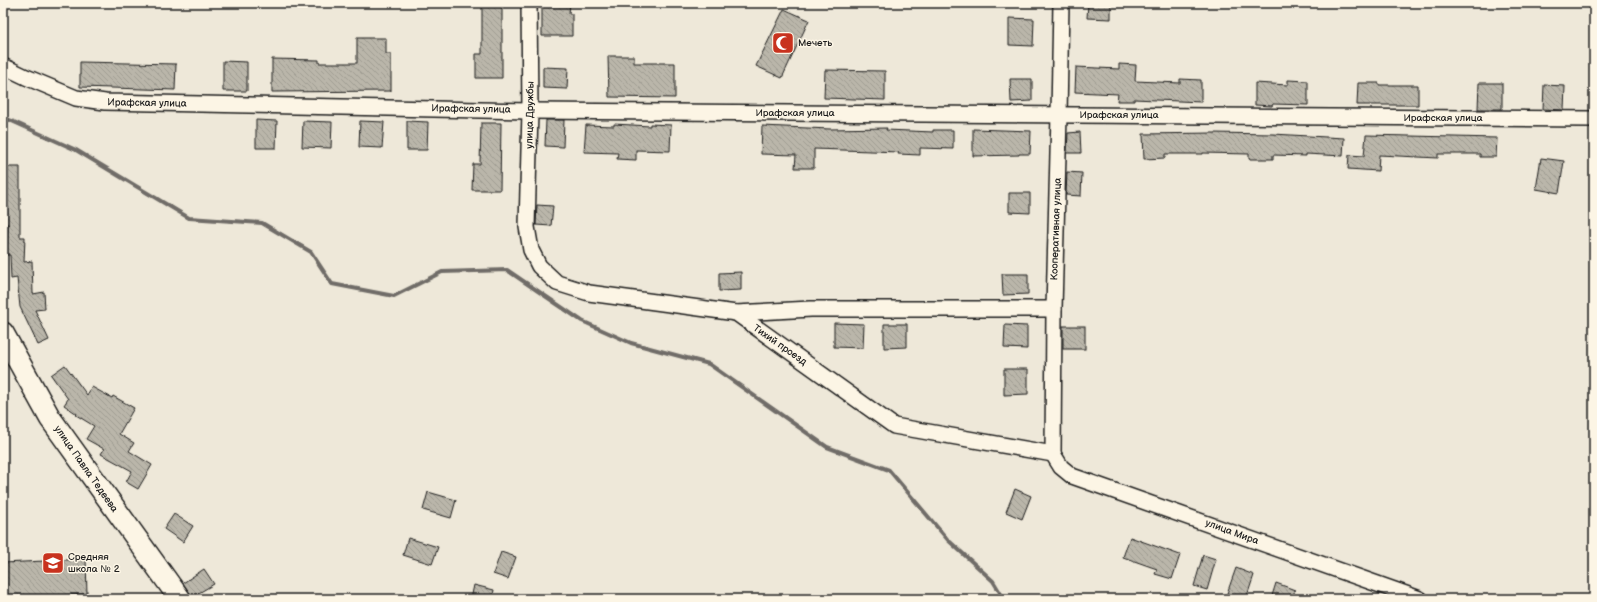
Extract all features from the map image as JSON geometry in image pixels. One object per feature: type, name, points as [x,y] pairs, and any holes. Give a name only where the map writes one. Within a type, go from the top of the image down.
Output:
[{"type":"main road","name":"улица Павла Тедеева","points":[[3,333],[50,418],[180,599]]},
{"type":"street","name":"улица Дружбы","points":[[527,227],[530,111],[529,3]]},
{"type":"street","name":"Кооперативная улица","points":[[1053,454],[1054,309],[1061,3]]},
{"type":"street","name":"Ирафская улица","points":[[3,66],[76,98],[105,102],[530,111],[1594,119]]},
{"type":"street","name":"Тихий проезд","points":[[527,227],[531,250],[539,266],[557,283],[589,293],[736,313],[894,426],[1053,454]]},
{"type":"street","points":[[736,313],[811,309],[1054,309]]},
{"type":"street","name":"улица Мира","points":[[1053,454],[1061,467],[1072,476],[1420,599]]},
{"type":"building","points":[[482,3],[502,3],[502,78],[476,78],[476,54],[482,54]]},
{"type":"building","points":[[542,3],[570,3],[569,14],[572,14],[572,36],[542,36]]},
{"type":"building","points":[[1088,3],[1111,3],[1111,19],[1087,18]]},
{"type":"building","name":"Мечеть","points":[[784,9],[809,20],[782,78],[756,66]]},
{"type":"building","points":[[1009,18],[1034,19],[1033,46],[1009,45]]},
{"type":"building","points":[[357,38],[386,38],[386,54],[391,54],[391,91],[272,92],[272,59],[319,60],[319,63],[357,63]]},
{"type":"building","points":[[608,56],[634,56],[634,63],[675,63],[675,98],[609,97]]},
{"type":"building","points":[[223,61],[247,62],[247,91],[223,91]]},
{"type":"building","points":[[80,62],[176,64],[175,90],[80,87]]},
{"type":"building","points":[[1119,64],[1136,65],[1135,81],[1180,83],[1180,79],[1201,80],[1201,102],[1134,99],[1134,101],[1117,101],[1118,94],[1075,92],[1076,67],[1119,69]]},
{"type":"building","points":[[543,67],[568,68],[567,89],[543,88]]},
{"type":"building","points":[[825,70],[885,71],[885,100],[824,98]]},
{"type":"building","points":[[1010,79],[1032,79],[1032,101],[1011,102]]},
{"type":"building","points":[[1288,80],[1308,81],[1308,105],[1255,105],[1255,83],[1288,85]]},
{"type":"building","points":[[1358,83],[1379,83],[1379,85],[1418,85],[1418,105],[1357,105]]},
{"type":"building","points":[[1479,83],[1502,83],[1502,109],[1478,109]]},
{"type":"building","points":[[1544,85],[1565,86],[1564,110],[1543,109]]},
{"type":"building","points":[[256,120],[277,121],[276,148],[256,148]]},
{"type":"building","points":[[546,120],[564,120],[563,147],[545,146]]},
{"type":"building","points":[[303,121],[332,122],[331,148],[302,147]]},
{"type":"building","points":[[360,121],[384,122],[382,148],[359,147]]},
{"type":"building","points":[[407,121],[428,122],[427,150],[407,150]]},
{"type":"building","points":[[481,123],[501,123],[500,190],[472,190],[473,164],[480,164]]},
{"type":"building","points":[[614,124],[650,126],[650,124],[671,125],[670,151],[636,150],[636,160],[617,159],[618,153],[584,152],[586,125],[614,126]]},
{"type":"building","points":[[762,126],[830,129],[887,128],[886,130],[933,132],[933,130],[953,130],[953,149],[920,148],[920,155],[898,154],[899,152],[814,149],[814,168],[795,168],[796,155],[761,154]]},
{"type":"building","points":[[973,129],[1031,131],[1030,154],[973,156]]},
{"type":"building","points":[[1080,132],[1081,153],[1067,153],[1068,133]]},
{"type":"building","points":[[1143,134],[1273,134],[1344,138],[1343,156],[1306,154],[1306,156],[1273,155],[1273,159],[1249,159],[1249,154],[1203,153],[1165,154],[1165,158],[1144,159]]},
{"type":"building","points":[[1366,135],[1497,138],[1496,157],[1480,157],[1480,154],[1438,154],[1438,158],[1379,155],[1378,171],[1348,169],[1349,155],[1364,156]]},
{"type":"building","points":[[1541,158],[1564,161],[1559,193],[1536,189]]},
{"type":"building","points":[[3,167],[20,167],[20,237],[25,237],[24,262],[32,261],[33,294],[44,292],[45,309],[35,310],[49,340],[38,345],[20,307],[17,278],[11,279],[10,255],[6,255],[8,224],[4,224],[5,188],[3,189]]},
{"type":"building","points":[[1067,172],[1082,173],[1081,196],[1066,195]]},
{"type":"building","points":[[1009,193],[1030,193],[1030,213],[1009,212]]},
{"type":"building","points":[[537,205],[553,206],[551,226],[536,225]]},
{"type":"building","points":[[741,272],[741,290],[719,291],[719,273]]},
{"type":"building","points":[[1002,274],[1028,274],[1028,294],[1003,295]]},
{"type":"building","points":[[834,323],[864,324],[863,348],[834,347]]},
{"type":"building","points":[[884,324],[907,324],[907,347],[884,348]]},
{"type":"building","points":[[1005,325],[1027,326],[1027,349],[1004,348]]},
{"type":"building","points":[[1063,326],[1085,326],[1085,349],[1063,349]]},
{"type":"building","points":[[65,365],[87,395],[92,387],[112,398],[113,396],[134,408],[119,434],[134,443],[129,451],[152,465],[138,489],[126,482],[132,471],[101,454],[104,449],[86,439],[94,426],[76,415],[77,414],[64,405],[68,399],[51,375]]},
{"type":"building","points":[[1004,369],[1028,369],[1028,394],[1004,395]]},
{"type":"building","points":[[1015,489],[1031,496],[1022,519],[1006,512]]},
{"type":"building","points":[[428,492],[456,500],[451,518],[423,510]]},
{"type":"building","points":[[174,514],[193,526],[183,542],[164,529]]},
{"type":"building","points":[[1130,537],[1180,555],[1172,579],[1155,574],[1157,569],[1123,557]]},
{"type":"building","points":[[408,538],[438,547],[432,564],[403,555]]},
{"type":"building","points":[[501,552],[516,557],[508,579],[493,574]]},
{"type":"building","points":[[1203,555],[1216,559],[1207,590],[1194,586]]},
{"type":"building","points":[[86,559],[87,594],[3,599],[3,563]]},
{"type":"building","points":[[1236,568],[1254,575],[1246,599],[1225,599]]},
{"type":"building","points":[[204,569],[214,584],[192,597],[183,583]]},
{"type":"building","points":[[1276,583],[1295,590],[1292,599],[1271,599]]},
{"type":"building","points":[[474,585],[494,590],[492,599],[471,599]]},
{"type":"waterway","points":[[3,117],[76,150],[189,218],[262,223],[311,252],[332,284],[394,296],[442,272],[507,270],[582,321],[631,343],[709,364],[827,447],[889,470],[948,540],[993,581],[1004,599]]},
{"type":"place","name":"Мечеть","points":[[783,43]]},
{"type":"place","name":"Средняя школа № 2","points":[[53,563]]}]
